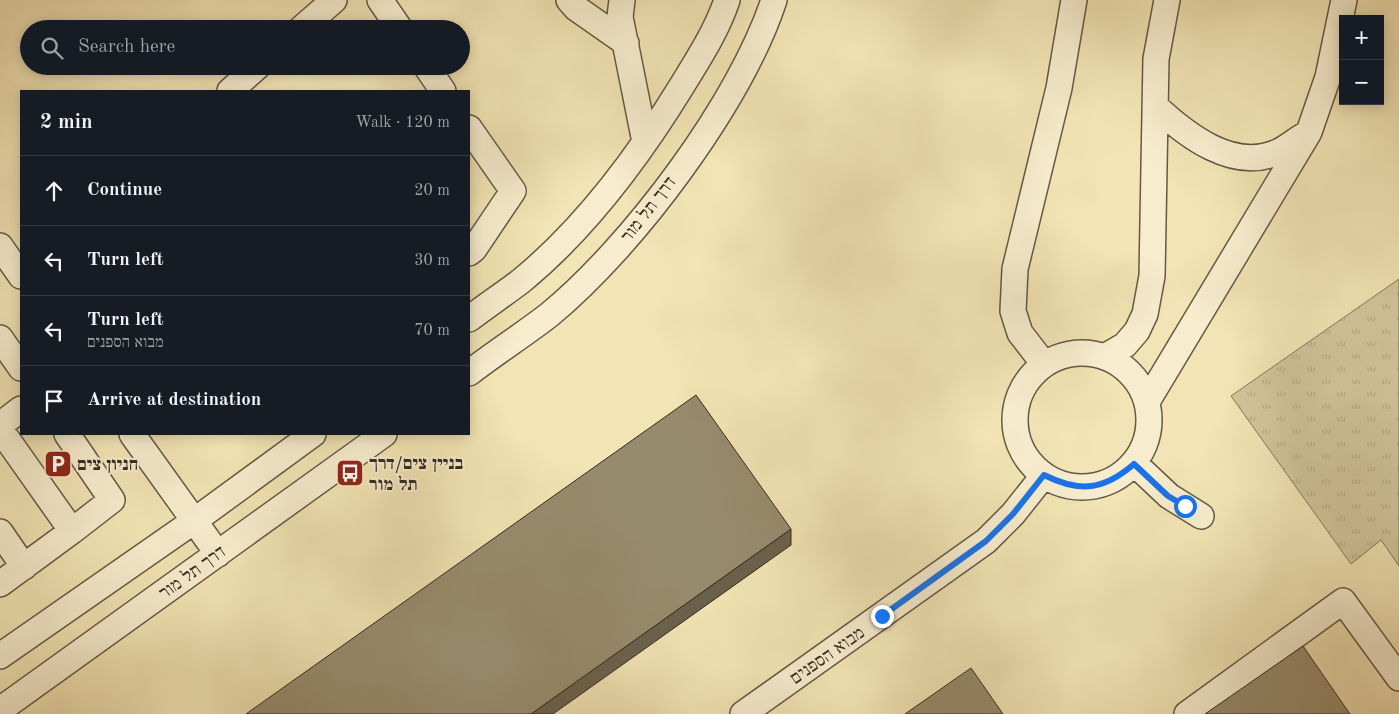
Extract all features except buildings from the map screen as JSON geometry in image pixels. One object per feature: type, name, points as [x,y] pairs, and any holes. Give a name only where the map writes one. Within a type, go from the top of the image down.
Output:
[{"type":"street","points":[[311,20],[334,0]]},
{"type":"street","points":[[380,0],[394,20]]},
{"type":"street","points":[[569,0],[576,8],[626,44]]},
{"type":"street","points":[[622,0],[620,17],[644,142]]},
{"type":"street","points":[[470,318],[521,280],[556,249],[585,219],[644,142],[702,53],[727,0]]},
{"type":"street","name":"דרך תל מור","points":[[470,371],[549,315],[618,248],[669,184],[706,130],[740,74],[766,22],[774,0]]},
{"type":"street","points":[[1044,364],[1020,333],[1013,311],[1015,275],[1059,88],[1074,0]]},
{"type":"street","points":[[1106,356],[1125,344],[1138,331],[1144,314],[1152,276],[1156,59],[1166,0]]},
{"type":"street","points":[[1148,400],[1309,132],[1328,77],[1344,0]]},
{"type":"street","points":[[231,90],[248,75]]},
{"type":"street","points":[[432,75],[442,90]]},
{"type":"street","points":[[1155,106],[1176,126],[1197,141],[1224,153],[1265,156],[1279,152],[1309,132]]},
{"type":"street","points":[[470,129],[513,191],[470,252]]},
{"type":"street","points":[[0,246],[20,275]]},
{"type":"street","points":[[0,338],[20,367]]},
{"type":"street","points":[[1085,352],[1106,356],[1124,366],[1138,381],[1148,400],[1149,434],[1143,450],[1134,464],[1119,477],[1101,485],[1081,487],[1061,484],[1044,475],[1028,460],[1018,441],[1015,420],[1018,398],[1025,386],[1044,364],[1070,353],[1085,352]]},
{"type":"street","points":[[0,425],[20,411]]},
{"type":"street","points":[[0,429],[72,531]]},
{"type":"street","points":[[0,584],[112,500],[68,435]]},
{"type":"street","points":[[133,435],[218,554]]},
{"type":"street","points":[[0,656],[194,521],[312,435]]},
{"type":"street","name":"דרך תל מור","points":[[0,710],[383,435]]},
{"type":"street","points":[[1134,464],[1168,496],[1201,516]]},
{"type":"street","name":"מבוא הספנים","points":[[743,714],[986,541],[1013,514],[1044,475]]},
{"type":"street","points":[[0,532],[24,566]]},
{"type":"street","points":[[1187,714],[1343,602],[1399,678]]},
{"type":"green space","points":[[1399,279],[1399,566],[1381,540],[1351,564],[1231,396]]},
{"type":"place","name":"חניון צים","points":[[58,464]]},
{"type":"place","name":"בניין צים/דרך תל מור","points":[[350,473]]},
{"type":"route","points":[[882,616],[960,562],[986,541],[1013,514],[1044,475],[1061,484],[1081,487],[1101,485],[1119,477],[1134,464],[1168,496],[1185,506]]}]
